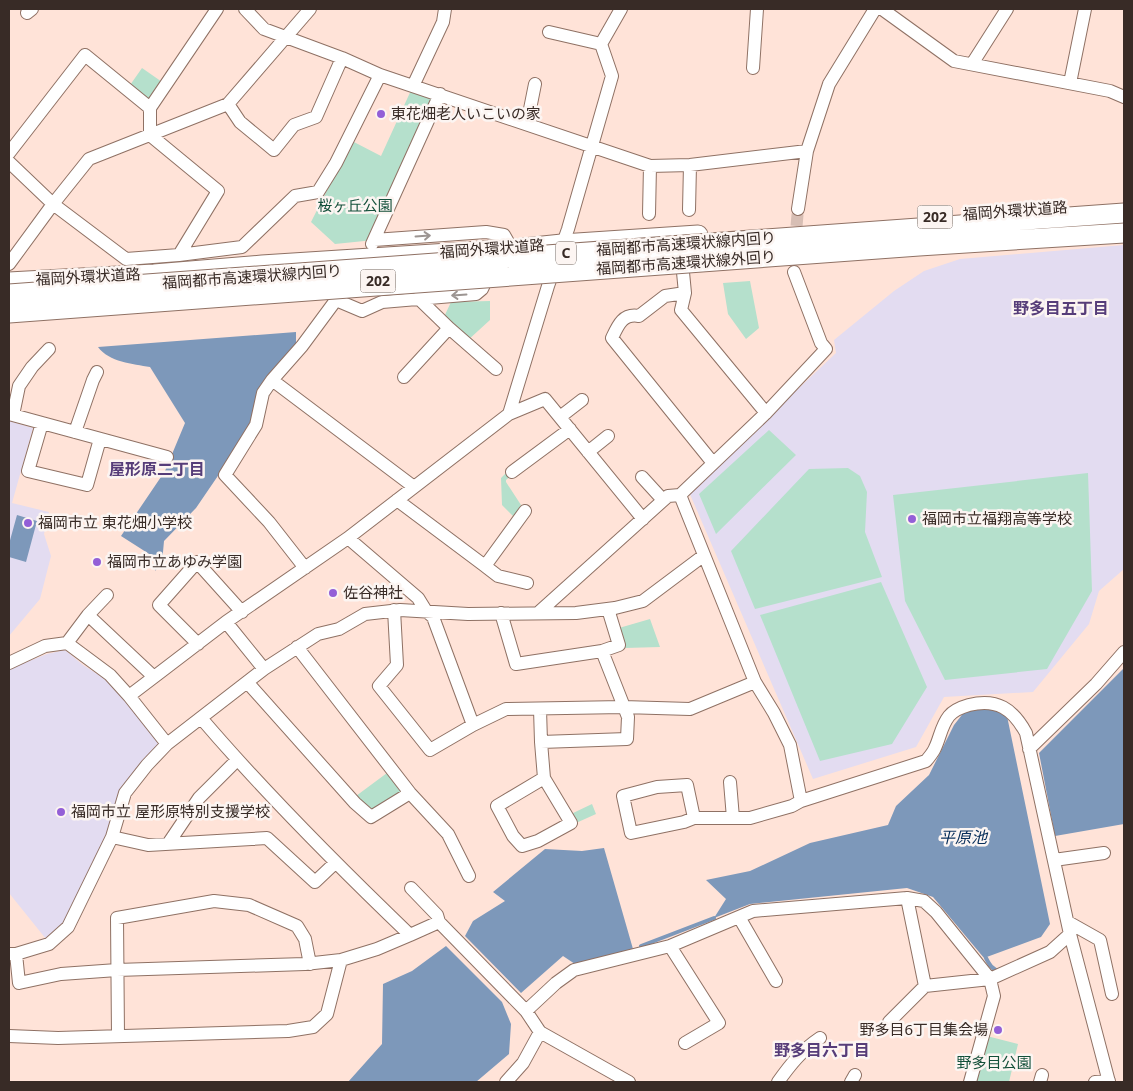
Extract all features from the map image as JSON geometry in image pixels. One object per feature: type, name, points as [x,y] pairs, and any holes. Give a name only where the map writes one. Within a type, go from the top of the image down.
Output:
[{"type":"highway","name":"福岡外環状道路","points":[[9,282],[512,249],[1124,204]]},
{"type":"highway","name":"福岡都市高速環状線内回り","points":[[9,294],[1124,211]]},
{"type":"highway","name":"福岡都市高速環状線外回り","points":[[9,313],[1124,232]]},
{"type":"highway","name":"福岡外環状道路","points":[[9,308],[489,274],[1016,240]]},
{"type":"highway","points":[[919,246],[1036,246],[1124,241]]},
{"type":"street","points":[[150,135],[150,108],[217,9]]},
{"type":"street","points":[[246,9],[264,29],[342,58],[380,75],[650,166],[690,165],[807,151]]},
{"type":"street","points":[[9,264],[53,204],[89,160],[228,104],[310,9]]},
{"type":"street","points":[[413,86],[443,22],[445,9]]},
{"type":"street","points":[[509,414],[548,286],[568,229],[612,76],[601,44],[621,9]]},
{"type":"street","points":[[753,68],[757,9]]},
{"type":"street","points":[[798,208],[807,151],[829,84],[875,9]]},
{"type":"street","points":[[882,9],[954,61],[1110,91],[1124,96]]},
{"type":"street","points":[[972,64],[1007,9]]},
{"type":"street","points":[[1070,83],[1085,9]]},
{"type":"street","points":[[549,32],[601,44]]},
{"type":"street","points":[[9,153],[85,55],[150,108]]},
{"type":"street","points":[[228,104],[240,122],[274,150],[294,125],[316,117],[342,58]]},
{"type":"street","points":[[9,162],[53,204],[126,259],[242,247],[295,196],[318,192],[336,163],[380,75]]},
{"type":"street","points":[[527,124],[535,84]]},
{"type":"street","points":[[440,94],[373,242],[486,232],[504,235],[512,249]]},
{"type":"street","points":[[150,135],[218,191],[178,255]]},
{"type":"street","points":[[689,210],[690,165]]},
{"type":"street","points":[[649,214],[650,166]]},
{"type":"street","points":[[682,262],[684,293],[680,310],[766,413]]},
{"type":"street","points":[[538,613],[668,496],[680,495],[766,413],[826,348],[821,342],[794,272]]},
{"type":"street","points":[[305,568],[269,522],[225,475],[256,425],[263,393],[302,346],[336,300],[362,311],[382,302],[476,294],[482,289],[489,274]]},
{"type":"street","points":[[684,293],[665,296],[640,316],[632,315],[620,321],[612,338],[713,463]]},
{"type":"street","points":[[418,298],[496,369]]},
{"type":"street","points":[[404,377],[449,328]]},
{"type":"street","points":[[49,349],[32,366],[19,386],[11,415],[167,457]]},
{"type":"street","points":[[74,432],[92,380],[97,372]]},
{"type":"street","points":[[272,380],[414,487]]},
{"type":"street","points":[[129,696],[226,622],[348,538],[509,414],[545,399],[643,519]]},
{"type":"street","points":[[560,417],[582,400]]},
{"type":"street","points":[[42,423],[28,471],[86,486],[100,439]]},
{"type":"street","points":[[512,472],[570,429]]},
{"type":"street","points":[[588,452],[608,436]]},
{"type":"street","points":[[642,477],[664,500]]},
{"type":"street","points":[[680,495],[755,682],[790,744],[801,801]]},
{"type":"street","points":[[397,500],[498,576],[527,583]]},
{"type":"street","points":[[485,566],[525,510]]},
{"type":"street","points":[[348,538],[418,598],[426,611],[433,617],[473,725]]},
{"type":"street","points":[[439,922],[377,949],[341,960],[310,964],[117,970],[61,974],[19,983],[12,954],[49,944],[68,927],[112,837],[124,793],[167,744],[264,669],[318,634],[338,629],[365,614],[394,610],[468,614],[576,613],[608,609],[643,601],[703,556]]},
{"type":"street","points":[[198,644],[159,605],[197,562],[242,612]]},
{"type":"street","points":[[67,643],[88,615],[107,595]]},
{"type":"street","points":[[501,613],[516,664],[602,651],[619,645],[608,609]]},
{"type":"street","points":[[394,610],[397,665],[379,686],[430,750],[473,725],[506,709],[623,707],[690,709],[755,682]]},
{"type":"street","points":[[88,615],[154,677]]},
{"type":"street","points":[[226,622],[264,669]]},
{"type":"street","points":[[9,663],[45,646],[67,643],[110,675],[167,744]]},
{"type":"street","points":[[297,647],[410,793],[448,834],[469,876]]},
{"type":"street","points":[[541,742],[627,738],[628,717],[602,651]]},
{"type":"street","points":[[1029,749],[1096,684],[1124,652]]},
{"type":"street","points":[[247,682],[355,803],[371,817],[410,793]]},
{"type":"street","points":[[694,818],[687,785],[657,787],[623,796],[632,833],[684,822],[694,818],[750,818],[792,806],[801,801],[926,761],[935,748],[944,723],[951,714],[962,706],[979,702],[997,704],[1009,711],[1018,720],[1026,734],[1069,928],[1109,1082],[1095,1082]]},
{"type":"street","points":[[540,709],[544,778],[571,823],[538,841],[522,846],[513,836],[497,806],[544,778]]},
{"type":"street","points":[[201,718],[335,863],[410,935]]},
{"type":"street","points":[[168,844],[199,798],[238,760]]},
{"type":"street","points":[[730,782],[733,818]]},
{"type":"street","points":[[112,837],[148,845],[268,838],[316,882],[335,863]]},
{"type":"street","points":[[1054,860],[1104,854]]},
{"type":"street","points":[[411,888],[437,916],[439,922],[526,1011],[540,1032],[628,1082]]},
{"type":"street","points":[[526,1011],[556,983],[574,970],[670,946],[753,911],[907,898],[924,901],[936,912],[990,979],[994,996],[970,1082]]},
{"type":"street","points":[[907,898],[925,986]]},
{"type":"street","points":[[118,1036],[117,918],[214,901],[249,905],[297,926],[305,939],[310,964]]},
{"type":"street","points":[[739,916],[776,981]]},
{"type":"street","points":[[889,1022],[925,986],[990,979],[1050,952],[1069,928]]},
{"type":"street","points":[[1069,928],[1100,940],[1112,994]]},
{"type":"street","points":[[670,946],[718,1023],[685,1043]]},
{"type":"street","points":[[9,1036],[58,1038],[288,1031],[313,1027],[327,1014],[341,960]]},
{"type":"street","points":[[506,1082],[523,1063],[540,1032]]},
{"type":"street","points":[[778,1082],[806,1047],[820,1038]]},
{"type":"shaded area","name":"福岡市立福翔高等学校","points":[[1124,245],[1124,569],[1099,591],[1089,624],[1033,692],[944,697],[916,747],[813,779],[689,492],[836,353],[834,340],[894,291],[924,271],[960,259]]},
{"type":"shaded area","name":"福岡市立 東花畑小学校","points":[[9,421],[33,428],[12,503],[49,512],[44,534],[51,556],[40,599],[9,636]]},
{"type":"shaded area","name":"福岡市立 屋形原特別支援学校","points":[[65,650],[83,665],[102,677],[126,698],[161,744],[108,835],[65,924],[46,939],[9,893],[9,669],[47,654]]},
{"type":"green space","points":[[142,68],[165,84],[150,106],[128,88]]},
{"type":"green space","name":"桜ヶ丘公園","points":[[413,86],[440,94],[374,240],[335,244],[311,222],[352,141],[381,156]]},
{"type":"green space","points":[[750,281],[759,328],[746,339],[728,314],[723,283]]},
{"type":"green space","points":[[490,301],[490,320],[467,341],[444,317],[451,302]]},
{"type":"green space","points":[[769,430],[796,455],[716,534],[699,494]]},
{"type":"green space","points":[[848,468],[860,476],[867,492],[865,532],[882,577],[755,609],[731,551],[809,469]]},
{"type":"green space","points":[[510,469],[513,474],[506,482],[521,505],[514,517],[502,505],[501,478]]},
{"type":"green space","points":[[1088,473],[1092,591],[1047,669],[945,680],[905,601],[893,495]]},
{"type":"green space","points":[[881,582],[927,687],[892,744],[820,761],[760,615]]},
{"type":"green space","points":[[650,619],[660,647],[625,648],[619,628]]},
{"type":"green space","points":[[387,773],[401,791],[377,809],[367,808],[356,796]]},
{"type":"green space","points":[[592,804],[596,814],[576,823],[571,814]]},
{"type":"green space","name":"野多目公園","points":[[983,1035],[1018,1044],[1009,1082],[969,1082]]},
{"type":"water","points":[[296,332],[296,347],[271,376],[254,423],[196,508],[164,541],[162,563],[155,571],[157,559],[121,536],[165,471],[185,423],[150,367],[115,359],[108,356],[98,347]]},
{"type":"water","points":[[17,515],[37,521],[26,562],[9,557],[9,544]]},
{"type":"water","points":[[1124,668],[1124,824],[1055,836],[1039,753]]},
{"type":"water","name":"平原池","points":[[991,709],[1007,716],[1050,924],[1041,937],[984,958],[933,897],[907,888],[750,904],[714,918],[726,899],[706,880],[750,871],[810,843],[888,825],[896,806],[929,775],[954,725],[965,711]]},
{"type":"water","points":[[604,848],[633,949],[575,964],[563,956],[521,993],[465,936],[473,921],[505,901],[493,892],[545,849],[582,851]]},
{"type":"water","points":[[446,946],[502,1002],[511,1024],[509,1054],[476,1082],[348,1082],[382,1044],[383,984],[412,971]]},
{"type":"waterway","points":[[641,946],[714,918]]},
{"type":"waterway","points":[[986,958],[993,968],[1000,971]]},
{"type":"tunnel","points":[[795,244],[798,209]]},
{"type":"place","name":"東花畑老人いこいの家","points":[[381,114]]},
{"type":"place","name":"福岡市立福翔高等学校","points":[[912,519]]},
{"type":"place","name":"福岡市立 東花畑小学校","points":[[28,523]]},
{"type":"place","name":"福岡市立あゆみ学園","points":[[97,562]]},
{"type":"place","name":"佐谷神社","points":[[333,593]]},
{"type":"place","name":"福岡市立 屋形原特別支援学校","points":[[61,812]]},
{"type":"place","name":"野多目6丁目集会場","points":[[998,1030]]},
{"type":"district","name":"野多目五丁目","points":[[1061,308]]},
{"type":"district","name":"屋形原二丁目","points":[[157,469]]},
{"type":"district","name":"野多目六丁目","points":[[822,1050]]}]
